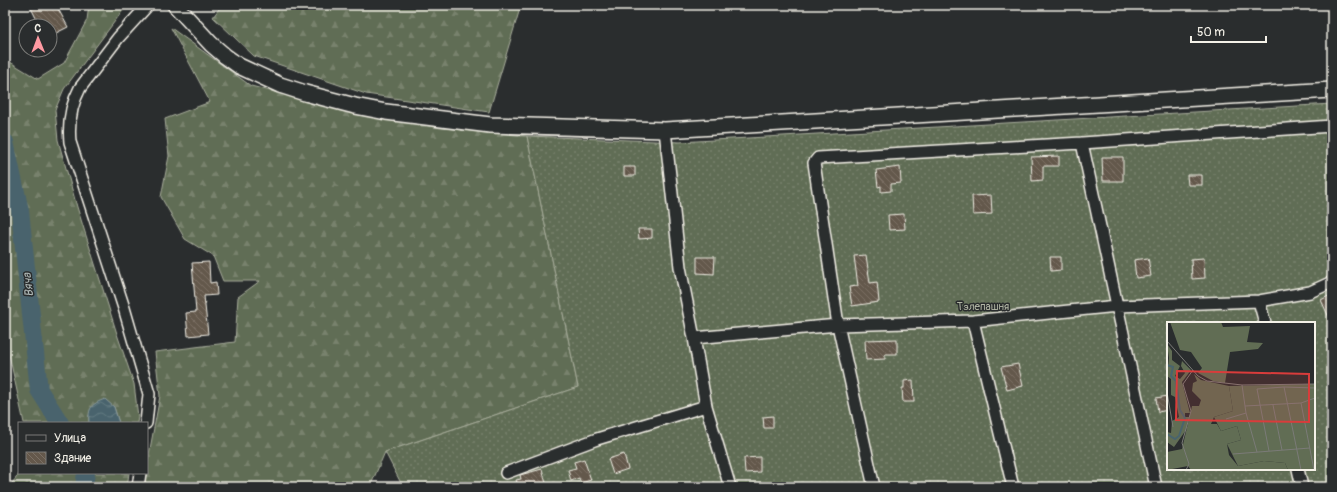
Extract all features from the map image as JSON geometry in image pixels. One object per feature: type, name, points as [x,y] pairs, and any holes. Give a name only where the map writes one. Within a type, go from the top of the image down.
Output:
[{"type":"street","points":[[146,422],[149,394],[124,308],[70,142],[68,128],[74,102],[80,88],[118,38],[148,5]]},
{"type":"street","points":[[175,5],[211,44],[225,56],[239,66],[257,75],[305,93],[348,104],[386,112],[490,125],[665,130],[1332,90]]},
{"type":"street","points":[[874,487],[838,325],[815,172],[814,163],[818,158],[1082,143],[1332,126]]},
{"type":"street","points":[[665,130],[680,267],[706,406],[730,487]]},
{"type":"street","points":[[1082,143],[1156,487]]},
{"type":"street","points":[[694,338],[838,325],[973,320],[1116,306],[1259,301],[1310,292],[1332,282]]},
{"type":"street","points":[[1259,301],[1264,322]]},
{"type":"street","points":[[973,320],[1013,487]]},
{"type":"street","points":[[506,472],[597,439],[706,406]]},
{"type":"street","points":[[1298,470],[1302,487]]},
{"type":"street","points":[[138,487],[140,474]]},
{"type":"green space","points":[[89,5],[127,5],[64,89],[55,110],[58,140],[77,207],[134,384],[138,417],[137,422],[119,422],[114,407],[89,415],[89,422],[24,422],[5,336],[5,59],[38,79],[64,63],[87,20]]},
{"type":"green space","points":[[222,5],[521,5],[489,112],[366,94],[254,56],[213,17]]},
{"type":"green space","points":[[171,28],[251,86],[356,113],[441,128],[527,136],[578,387],[385,452],[370,487],[143,487],[146,474],[148,474],[148,460],[160,396],[155,352],[235,342],[238,297],[260,281],[223,281],[213,256],[185,239],[161,197],[169,156],[165,119],[210,102]]},
{"type":"green space","name":"Тэлепашня","points":[[1332,104],[1332,487],[403,487],[385,452],[578,387],[527,136],[680,142]]},
{"type":"green space","points":[[19,474],[129,474],[127,487],[9,487]]},
{"type":"water","points":[[105,399],[114,407],[119,422],[89,422],[91,407]]},
{"type":"building","points":[[37,5],[56,5],[68,27],[58,32],[58,18],[36,18],[31,8]]},
{"type":"building","points":[[1059,156],[1059,166],[1043,166],[1043,180],[1032,181],[1031,157]]},
{"type":"building","points":[[1102,157],[1123,157],[1123,181],[1103,181]]},
{"type":"building","points":[[624,167],[635,167],[635,176],[624,176]]},
{"type":"building","points":[[900,167],[901,183],[891,184],[891,191],[881,192],[881,186],[878,187],[876,170]]},
{"type":"building","points":[[1187,175],[1202,175],[1202,185],[1188,185]]},
{"type":"building","points":[[991,195],[992,214],[973,215],[972,196]]},
{"type":"building","points":[[904,214],[905,229],[889,230],[888,215]]},
{"type":"building","points":[[638,229],[652,229],[652,238],[639,239]]},
{"type":"building","points":[[866,255],[870,283],[877,282],[879,302],[852,306],[849,287],[858,286],[854,256]]},
{"type":"building","points":[[697,257],[715,257],[714,274],[697,273]]},
{"type":"building","points":[[1050,257],[1061,257],[1061,270],[1051,271]]},
{"type":"building","points":[[1148,258],[1151,276],[1136,278],[1134,260]]},
{"type":"building","points":[[1204,258],[1205,278],[1192,279],[1191,259]]},
{"type":"building","points":[[209,262],[210,283],[216,282],[217,295],[204,296],[208,334],[188,336],[186,313],[196,312],[192,263]]},
{"type":"building","points":[[1332,294],[1332,324],[1321,300]]},
{"type":"building","points":[[897,339],[897,354],[885,354],[885,359],[866,360],[865,340]]},
{"type":"building","points":[[1018,364],[1023,386],[1007,390],[1001,367]]},
{"type":"building","points":[[913,380],[914,402],[903,402],[902,388],[904,388],[904,381]]},
{"type":"building","points":[[1167,396],[1167,410],[1158,412],[1156,398]]},
{"type":"building","points":[[773,416],[773,428],[764,428],[763,417]]},
{"type":"building","points":[[624,454],[628,469],[613,474],[608,459]]},
{"type":"building","points":[[760,457],[760,472],[745,473],[744,458]]},
{"type":"building","points":[[584,459],[591,480],[581,483],[579,478],[571,481],[568,470],[576,468],[574,462]]},
{"type":"building","points":[[542,469],[547,487],[518,487],[516,480],[521,479],[520,475]]},
{"type":"waterway","name":"Вяча","points":[[5,142],[20,211],[39,390],[59,422]]},
{"type":"waterway","name":"Вяча","points":[[84,487],[86,474]]}]
